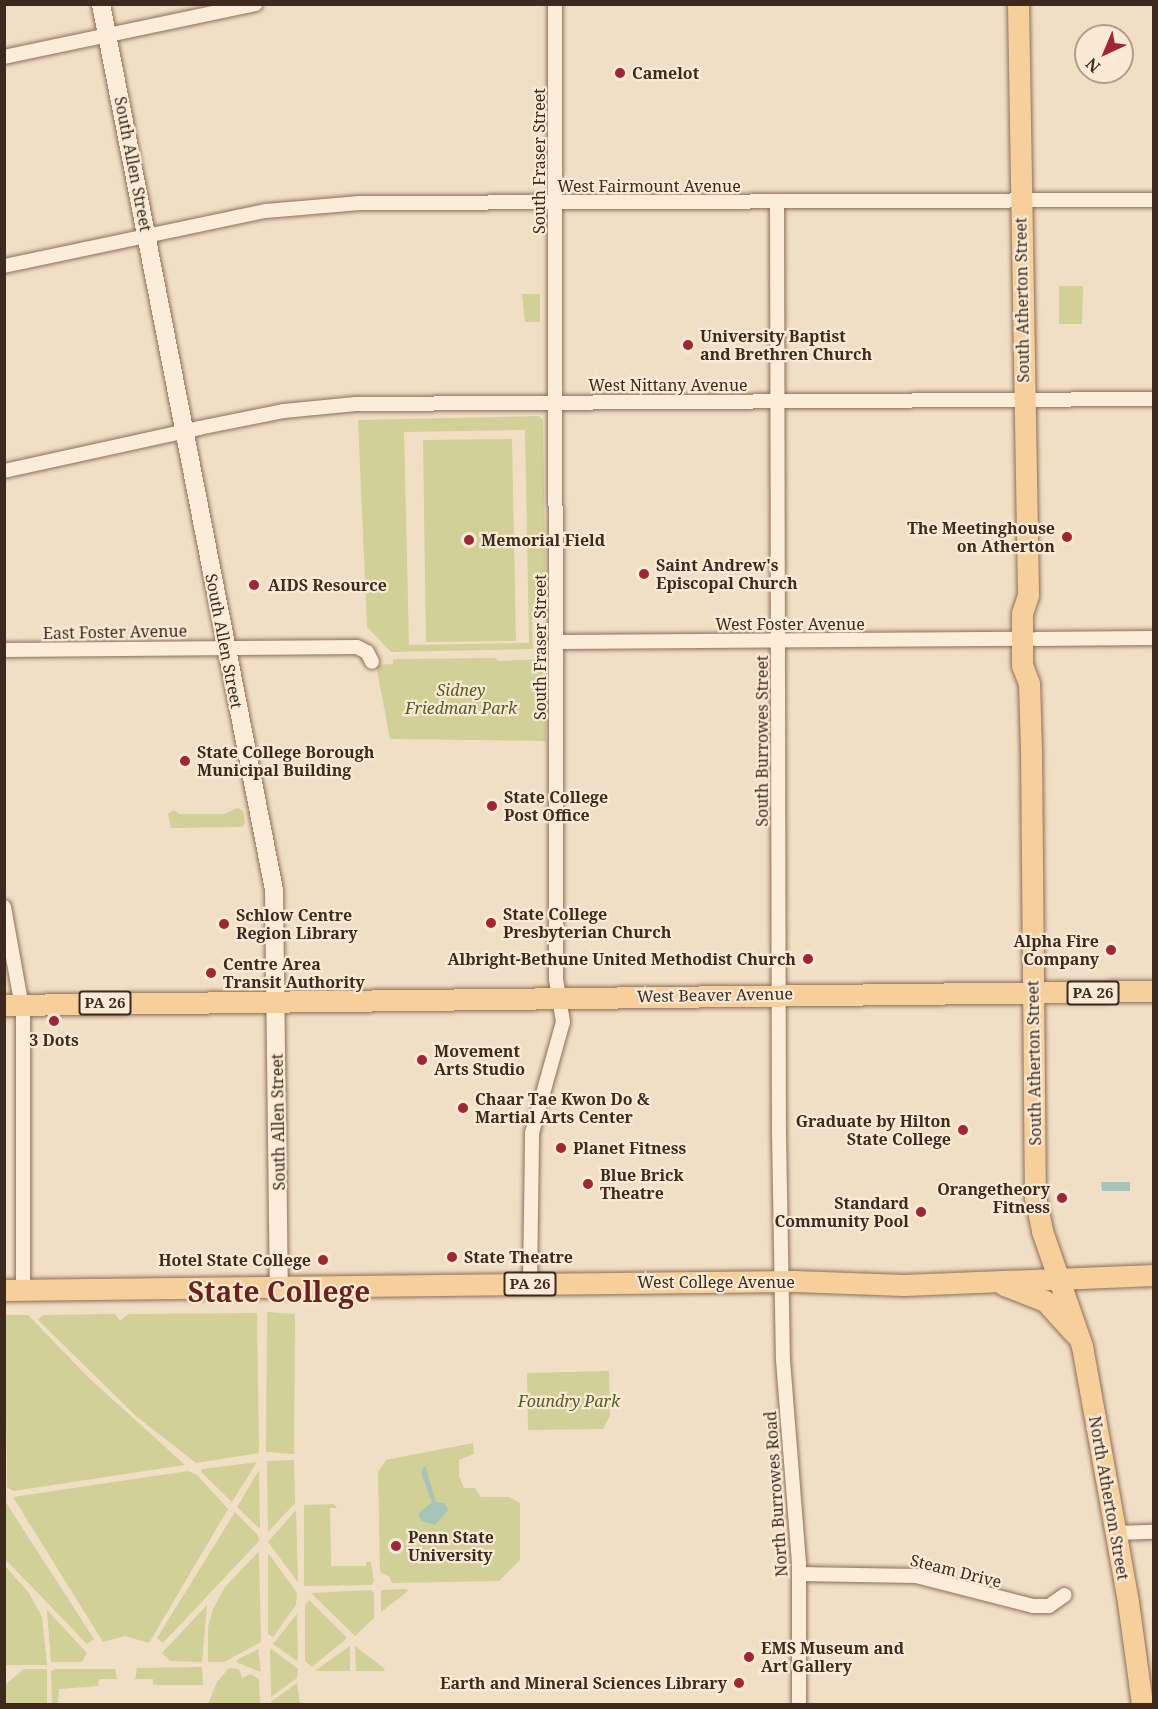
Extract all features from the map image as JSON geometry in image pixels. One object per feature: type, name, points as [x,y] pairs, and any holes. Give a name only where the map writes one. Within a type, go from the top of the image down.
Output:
[{"type":"main road","name":"South Atherton Street","points":[[1018,4],[1028,595],[1022,613],[1029,639],[1022,665],[1029,682],[1036,1203],[1063,1286]]},
{"type":"main road","name":"West Beaver Avenue","points":[[276,1002],[1154,991]]},
{"type":"main road","name":"PA 26","points":[[13,1004],[276,1002]]},
{"type":"main road","name":"West College Avenue","points":[[279,1284],[781,1281],[842,1285],[983,1281],[1063,1286],[1154,1275]]},
{"type":"main road","points":[[983,1281],[1016,1288],[1045,1302],[1069,1326],[1082,1346]]},
{"type":"main road","name":"PA 26","points":[[14,1289],[279,1284]]},
{"type":"main road","name":"North Atherton Street","points":[[1063,1286],[1082,1346],[1116,1533],[1142,1704]]},
{"type":"street","name":"South Allen Street","points":[[101,4],[274,890],[279,1284]]},
{"type":"street","points":[[4,57],[255,4]]},
{"type":"street","name":"South Fraser Street","points":[[530,1284],[532,1133],[562,1029],[559,999],[555,4]]},
{"type":"street","name":"West Fairmount Avenue","points":[[4,266],[146,234],[302,207],[555,202],[1154,200]]},
{"type":"street","name":"South Burrowes Street","points":[[777,201],[781,1281]]},
{"type":"street","name":"West Nittany Avenue","points":[[4,471],[284,411],[351,404],[1154,399]]},
{"type":"street","name":"West Foster Avenue","points":[[557,642],[1154,638]]},
{"type":"street","points":[[225,647],[357,647],[367,652],[372,662]]},
{"type":"street","name":"East Foster Avenue","points":[[4,650],[225,647]]},
{"type":"street","points":[[4,907],[13,1004],[14,1289]]},
{"type":"street","name":"North Burrowes Road","points":[[781,1281],[799,1574],[799,1704]]},
{"type":"street","points":[[1116,1533],[1154,1532]]},
{"type":"street","name":"Steam Drive","points":[[799,1574],[916,1576],[1033,1606],[1049,1605],[1065,1595]]},
{"type":"green space","points":[[1059,286],[1083,286],[1082,324],[1059,324]]},
{"type":"green space","points":[[522,294],[540,294],[540,322],[525,322]]},
{"type":"green space","points":[[539,416],[543,420],[546,611],[532,611],[533,649],[391,652],[367,627],[358,420]],"holes":[[[525,430],[529,643],[409,645],[404,432]]]},
{"type":"green space","name":"Memorial Field","points":[[512,439],[516,641],[426,642],[423,440]]},
{"type":"green space","name":"Sidney Friedman Park","points":[[495,658],[498,661],[545,659],[546,741],[390,739],[376,665],[393,664],[393,659]]},
{"type":"green space","points":[[238,808],[243,811],[245,823],[242,827],[171,828],[168,814],[174,810],[179,814],[224,814]]},
{"type":"green space","points":[[267,1312],[295,1314],[294,1454],[266,1452]]},
{"type":"green space","points":[[257,1313],[259,1453],[196,1463],[136,1416],[38,1320],[43,1315],[115,1314],[120,1321],[128,1314]]},
{"type":"green space","points":[[5,1315],[28,1315],[90,1379],[185,1465],[13,1491],[7,1487]]},
{"type":"green space","name":"Foundry Park","points":[[609,1371],[610,1415],[603,1429],[528,1430],[527,1373]]},
{"type":"green space","points":[[473,1443],[474,1454],[459,1460],[459,1476],[464,1488],[475,1488],[481,1497],[509,1497],[520,1503],[520,1560],[499,1581],[392,1583],[389,1576],[380,1572],[378,1472],[386,1460]]},
{"type":"green space","points":[[294,1460],[295,1503],[268,1532],[267,1461]]},
{"type":"green space","points":[[257,1462],[232,1502],[201,1472],[202,1469]]},
{"type":"green space","points":[[259,1470],[260,1527],[259,1528],[237,1507]]},
{"type":"green space","points":[[188,1471],[197,1475],[228,1509],[149,1643],[125,1636],[103,1642],[13,1497]]},
{"type":"green space","points":[[5,1501],[94,1639],[87,1644],[5,1559]]},
{"type":"green space","points":[[334,1504],[337,1508],[330,1508],[331,1566],[366,1566],[366,1562],[371,1562],[374,1582],[371,1585],[304,1586],[304,1505]]},
{"type":"green space","points":[[296,1510],[298,1581],[268,1542]]},
{"type":"green space","points":[[235,1512],[258,1535],[259,1541],[163,1643],[157,1638]]},
{"type":"green space","points":[[259,1551],[261,1642],[224,1662],[208,1662],[208,1627],[213,1609],[225,1587]]},
{"type":"green space","points":[[268,1553],[297,1593],[296,1605],[273,1637],[268,1634]]},
{"type":"green space","points":[[5,1566],[29,1593],[42,1617],[47,1665],[5,1665]]},
{"type":"green space","points":[[407,1589],[408,1591],[381,1612],[381,1590]]},
{"type":"green space","points":[[371,1590],[374,1593],[374,1618],[355,1636],[311,1593]]},
{"type":"green space","points":[[309,1600],[347,1638],[312,1667],[305,1661],[305,1605]]},
{"type":"green space","points":[[207,1605],[202,1662],[170,1661],[162,1653]]},
{"type":"green space","points":[[47,1610],[87,1653],[82,1662],[51,1662]]},
{"type":"green space","points":[[297,1614],[298,1659],[297,1661],[273,1644]]},
{"type":"green space","points":[[350,1646],[350,1671],[316,1671],[316,1670]]},
{"type":"green space","points":[[355,1646],[385,1669],[384,1671],[356,1671]]},
{"type":"green space","points":[[270,1648],[298,1669],[297,1678],[271,1697]]},
{"type":"green space","points":[[258,1649],[261,1672],[236,1662],[237,1660]]},
{"type":"green space","points":[[202,1667],[203,1685],[153,1685],[153,1679],[135,1679],[137,1668]]},
{"type":"green space","points":[[229,1668],[239,1669],[242,1678],[251,1674],[259,1679],[260,1703],[208,1704],[217,1682]]},
{"type":"green space","points":[[24,1669],[47,1669],[47,1704],[5,1704],[5,1685]]},
{"type":"green space","points":[[55,1669],[115,1669],[117,1679],[99,1679],[98,1686],[59,1689],[58,1703],[52,1703],[51,1671]]},
{"type":"green space","points":[[297,1683],[300,1704],[270,1704],[272,1701]]},
{"type":"shaded area","points":[[1101,1182],[1130,1182],[1130,1191],[1102,1191]]},
{"type":"shaded area","points":[[425,1465],[436,1502],[445,1503],[448,1510],[435,1525],[421,1521],[418,1514],[432,1502],[421,1473]]},
{"type":"place","name":"Camelot","points":[[620,73]]},
{"type":"place","name":"University Baptist and Brethren Church","points":[[688,345]]},
{"type":"place","name":"The Meetinghouse on Atherton","points":[[1067,537]]},
{"type":"place","name":"Memorial Field","points":[[469,540]]},
{"type":"place","name":"Saint Andrew's Episcopal Church","points":[[644,574]]},
{"type":"place","name":"AIDS Resource","points":[[254,585]]},
{"type":"place","name":"State College Borough Municipal Building","points":[[185,761]]},
{"type":"place","name":"State College Post Office","points":[[492,806]]},
{"type":"place","name":"State College Presbyterian Church","points":[[491,923]]},
{"type":"place","name":"Schlow Centre Region Library","points":[[224,924]]},
{"type":"place","name":"Alpha Fire Company","points":[[1111,950]]},
{"type":"place","name":"Albright-Bethune United Methodist Church","points":[[808,959]]},
{"type":"place","name":"Centre Area Transit Authority","points":[[211,973]]},
{"type":"place","name":"3 Dots","points":[[54,1021]]},
{"type":"place","name":"Movement Arts Studio","points":[[422,1060]]},
{"type":"place","name":"Chaar Tae Kwon Do & Martial Arts Center","points":[[463,1108]]},
{"type":"place","name":"Graduate by Hilton State College","points":[[963,1130]]},
{"type":"place","name":"Planet Fitness","points":[[561,1148]]},
{"type":"place","name":"Blue Brick Theatre","points":[[588,1184]]},
{"type":"place","name":"Orangetheory Fitness","points":[[1062,1198]]},
{"type":"place","name":"Standard Community Pool","points":[[921,1212]]},
{"type":"place","name":"State Theatre","points":[[452,1257]]},
{"type":"place","name":"Hotel State College","points":[[323,1260]]},
{"type":"place","name":"Penn State University","points":[[396,1546]]},
{"type":"place","name":"EMS Museum and Art Gallery","points":[[749,1657]]},
{"type":"place","name":"Earth and Mineral Sciences Library","points":[[739,1683]]},
{"type":"district","name":"State College","points":[[279,1291]]}]
